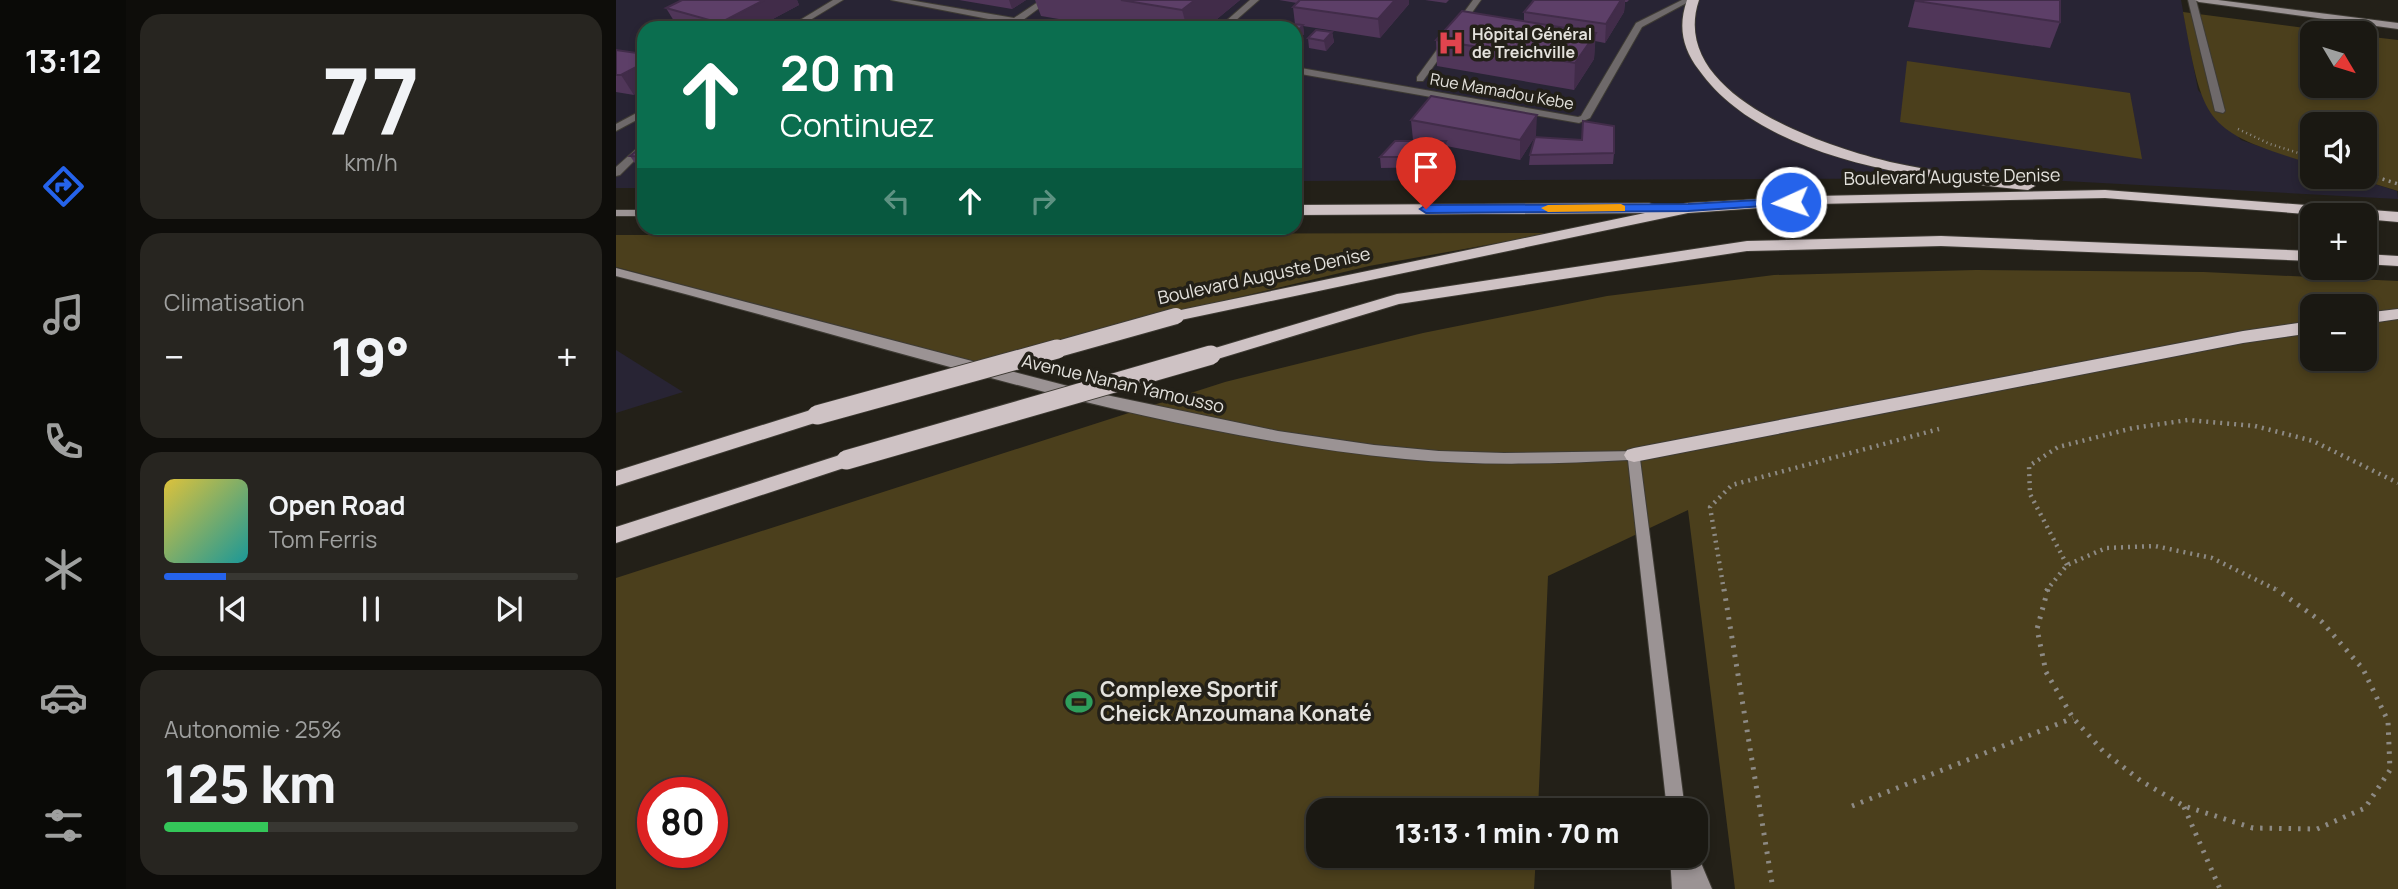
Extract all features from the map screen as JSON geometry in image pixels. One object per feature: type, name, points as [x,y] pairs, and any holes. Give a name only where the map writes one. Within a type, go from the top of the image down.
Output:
[{"type":"highway","points":[[1693,0],[1685,33],[1696,59],[1714,83],[1741,106],[1787,133],[1836,153],[1899,170],[2105,194]]},
{"type":"highway","name":"Boulevard Auguste Denise","points":[[616,479],[817,415],[1176,316],[1688,208],[1816,200],[2105,194],[2398,217]]},
{"type":"highway","points":[[1302,210],[1688,208]]},
{"type":"highway","points":[[616,535],[846,460],[1397,299],[1747,246],[1941,241],[2300,256]]},
{"type":"highway","points":[[2377,260],[2398,261]]},
{"type":"highway","points":[[2377,317],[2398,314]]},
{"type":"highway","points":[[1633,455],[2109,363],[2300,329]]},
{"type":"main road","points":[[2199,0],[2398,26]]},
{"type":"main road","points":[[616,213],[637,213]]},
{"type":"main road","name":"Avenue Nanan Yamousso","points":[[616,272],[1111,401],[1270,435],[1376,450],[1475,457],[1633,455]]},
{"type":"main road","points":[[1633,455],[1675,798]]},
{"type":"main road","points":[[1681,868],[1682,889]]},
{"type":"main road","points":[[1693,868],[1702,889]]},
{"type":"street","points":[[803,21],[839,0]]},
{"type":"street","points":[[895,0],[1015,21],[1046,0]]},
{"type":"street","points":[[1231,21],[1255,0]]},
{"type":"street","points":[[1420,79],[1477,0]]},
{"type":"street","name":"Rue Mamadou Kebe","points":[[1302,72],[1579,120],[1586,118],[1639,26],[1688,0]]},
{"type":"street","points":[[2192,0],[2220,111]]},
{"type":"street","points":[[616,128],[637,116]]},
{"type":"street","points":[[616,173],[637,152]]},
{"type":"path","points":[[2220,111],[2231,125],[2246,134],[2300,153]]},
{"type":"path","points":[[2377,177],[2398,184]]},
{"type":"path","points":[[2067,565],[2030,494],[2029,466],[2058,447],[2133,428],[2188,420],[2255,426],[2313,441],[2398,483]]},
{"type":"path","points":[[1773,889],[1710,507],[1732,485],[1945,428]]},
{"type":"path","points":[[2155,546],[2212,558],[2269,583],[2322,622],[2363,669],[2388,721],[2390,770],[2365,808],[2317,829],[2253,828],[2184,806],[2131,774],[2103,751],[2073,718],[2046,672],[2037,629],[2045,593],[2067,565],[2106,548],[2155,546]]},
{"type":"path","points":[[1852,806],[2073,718]]},
{"type":"path","points":[[2184,806],[2220,889]]},
{"type":"shaded area","points":[[616,0],[2181,0],[2198,90],[2241,140],[2300,160],[2300,189],[2377,189],[2377,185],[2397,191],[2398,199],[2011,178],[1302,181],[1302,21],[637,21],[637,188],[616,188]]},
{"type":"shaded area","points":[[2183,12],[2300,27],[2300,98],[2377,98],[2377,38],[2398,40],[2398,191],[2377,185],[2377,112],[2300,112],[2300,160],[2248,142],[2228,130],[2214,117],[2196,78]]},
{"type":"shaded area","points":[[1907,61],[2130,93],[2142,159],[1900,122]]},
{"type":"shaded area","points":[[1554,233],[1369,266],[1135,322],[984,365],[616,267],[616,235]]},
{"type":"shaded area","points":[[1976,270],[2204,272],[2300,276],[2300,280],[2398,281],[2398,889],[1735,889],[1688,510],[1548,576],[1539,798],[1306,798],[1306,868],[1535,868],[1534,889],[616,889],[616,578],[1225,382],[1423,333],[1607,296],[1774,275]]},
{"type":"shaded area","points":[[616,350],[683,392],[616,413]]},
{"type":"building","points":[[682,0],[764,0],[724,21],[713,21],[666,8]]},
{"type":"building","points":[[1121,0],[1195,0],[1182,10]]},
{"type":"building","points":[[1300,0],[1395,0],[1378,19],[1293,7]]},
{"type":"building","points":[[1534,0],[1621,0],[1606,24],[1524,12]]},
{"type":"building","points":[[2060,0],[2060,22],[1916,1]]},
{"type":"building","points":[[1462,11],[1596,33],[1575,63],[1436,40]]},
{"type":"building","points":[[1316,30],[1332,32],[1324,41],[1308,38]]},
{"type":"building","points":[[616,50],[637,53],[637,67],[616,75]]},
{"type":"building","points":[[1431,96],[1537,115],[1520,140],[1411,120]]},
{"type":"building","points":[[1583,121],[1614,126],[1614,153],[1530,155],[1535,137],[1582,140]]},
{"type":"building","points":[[1395,141],[1446,141],[1436,157],[1380,157]]},
{"type":"slow traffic","points":[[1548,208],[1621,208]]},
{"type":"place","name":"Hôpital Général de Treichville","points":[[1451,43]]},
{"type":"place","name":"Complexe Sportif Cheick Anzoumana Konaté","points":[[1079,702]]},
{"type":"route","points":[[1426,209],[1688,208],[1791,202]]}]
